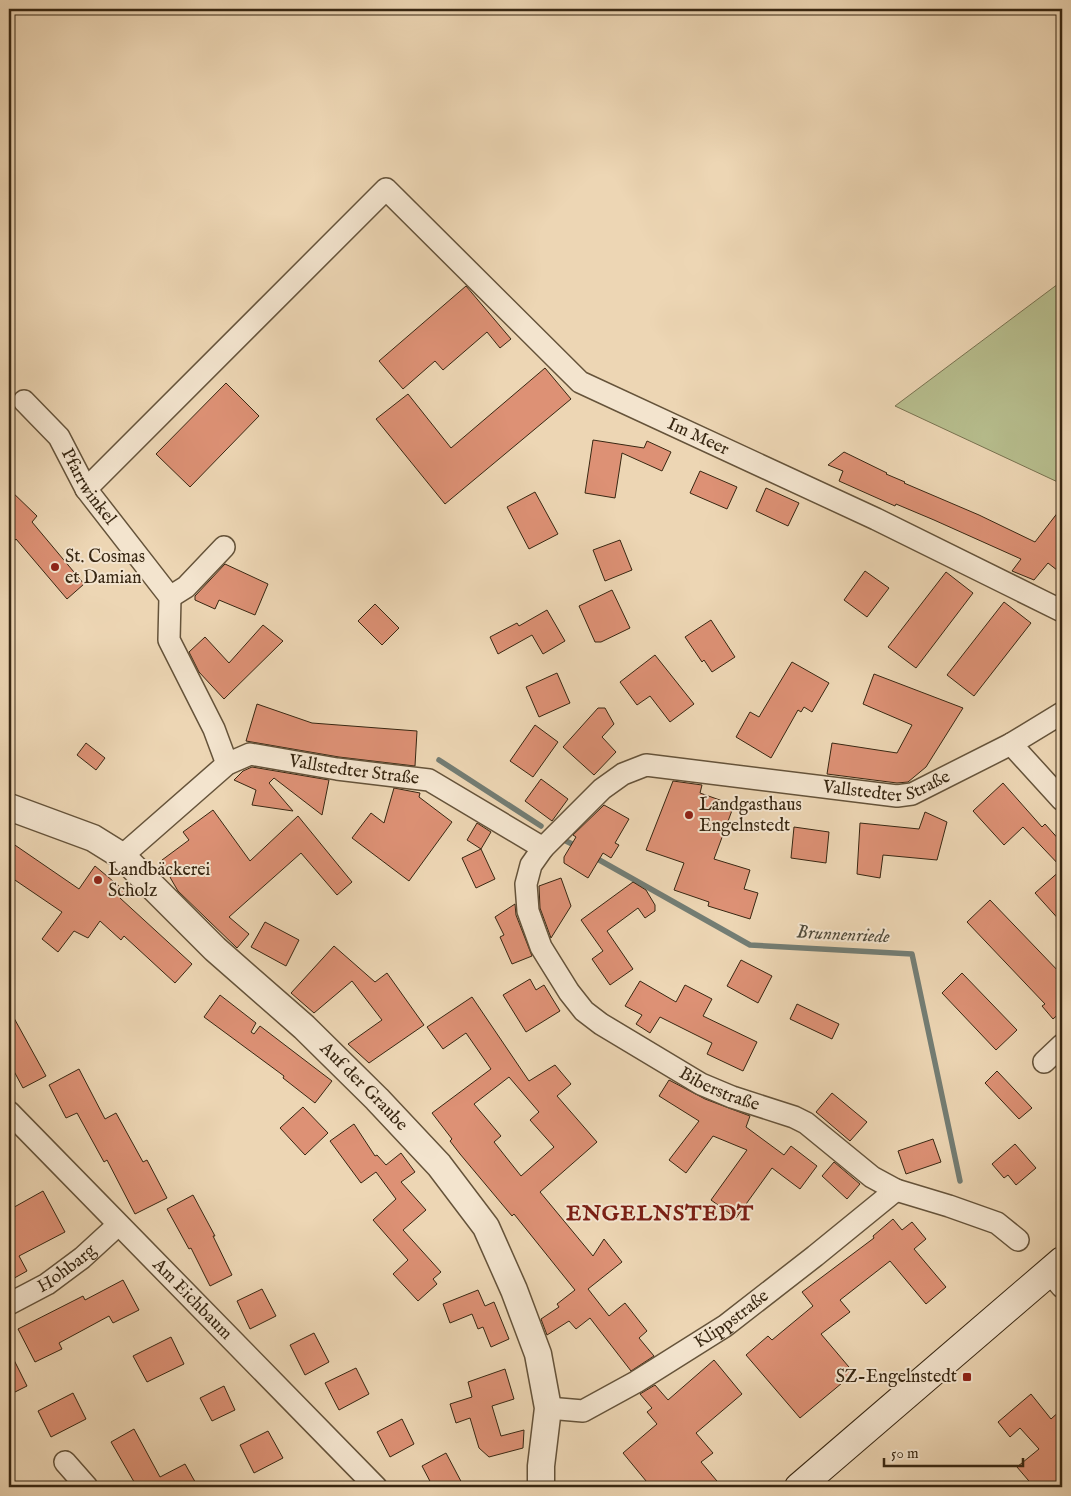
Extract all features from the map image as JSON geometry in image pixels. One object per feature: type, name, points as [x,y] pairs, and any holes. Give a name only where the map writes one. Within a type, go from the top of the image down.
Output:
[{"type":"main road","points":[[799,1487],[1058,1273]]},
{"type":"street","name":"Im Meer","points":[[86,489],[386,189],[580,382],[876,519],[1062,610]]},
{"type":"street","name":"Pfarrwinkel","points":[[24,401],[59,437],[86,489],[170,597]]},
{"type":"street","points":[[224,547],[186,587],[170,597],[169,640],[214,729],[227,764]]},
{"type":"street","name":"Vallstedter Straße","points":[[122,856],[227,764],[250,754],[337,769],[429,780],[543,848],[602,789],[623,774],[646,765],[896,796],[912,794],[1011,744],[1062,713]]},
{"type":"street","points":[[1011,744],[1062,800]]},
{"type":"street","name":"Auf der Graube","points":[[9,807],[93,838],[122,856],[215,949],[304,1027],[376,1098],[439,1165],[486,1227],[514,1290],[538,1354],[548,1408],[541,1487]]},
{"type":"street","name":"Biberstraße","points":[[543,848],[531,865],[528,874],[526,884],[528,911],[541,946],[569,992],[584,1011],[601,1024],[700,1084],[806,1123],[872,1177],[896,1190],[996,1222],[1018,1240]]},
{"type":"street","points":[[1044,1062],[1062,1045]]},
{"type":"street","name":"Am Eichbaum","points":[[9,1112],[367,1485]]},
{"type":"street","name":"Klippstraße","points":[[548,1408],[583,1411],[644,1377],[725,1326],[896,1190]]},
{"type":"street","name":"Hohbarg","points":[[9,1304],[47,1284],[82,1258],[118,1225]]},
{"type":"street","points":[[65,1462],[87,1487]]},
{"type":"green space","points":[[1062,281],[1062,484],[895,406]]},
{"type":"building","points":[[466,286],[511,339],[500,348],[487,332],[443,370],[435,361],[403,389],[379,361]]},
{"type":"building","points":[[545,368],[571,399],[445,504],[376,419],[408,394],[451,448]]},
{"type":"building","points":[[226,383],[259,416],[190,487],[156,454]]},
{"type":"building","points":[[593,440],[644,448],[647,441],[671,452],[662,471],[622,453],[615,498],[585,493]]},
{"type":"building","points":[[844,452],[904,483],[979,515],[1035,542],[1062,507],[1062,574],[1048,563],[1034,580],[1012,571],[1021,559],[934,520],[896,504],[895,506],[839,481],[843,471],[828,465]]},
{"type":"building","points":[[700,471],[737,487],[727,509],[690,493]]},
{"type":"building","points":[[766,488],[799,503],[788,526],[756,511]]},
{"type":"building","points":[[9,489],[37,516],[32,522],[84,584],[67,599],[16,539],[9,547]]},
{"type":"building","points":[[535,492],[558,534],[529,549],[507,507]]},
{"type":"building","points":[[620,540],[632,570],[605,581],[593,550]]},
{"type":"building","points":[[225,564],[268,584],[255,615],[219,600],[215,609],[195,600],[195,596]]},
{"type":"building","points":[[865,571],[889,588],[867,617],[844,600]]},
{"type":"building","points":[[946,572],[973,593],[916,668],[888,647]]},
{"type":"building","points":[[612,590],[630,628],[601,642],[595,642],[579,606]]},
{"type":"building","points":[[1004,602],[1031,623],[974,696],[947,675]]},
{"type":"building","points":[[375,604],[399,628],[382,645],[358,621]]},
{"type":"building","points":[[547,610],[565,641],[543,654],[532,635],[498,654],[490,637],[517,623],[519,626]]},
{"type":"building","points":[[711,620],[735,657],[712,672],[704,660],[702,662],[685,637]]},
{"type":"building","points":[[263,625],[283,641],[224,699],[199,672],[189,652],[205,637],[229,663]]},
{"type":"building","points":[[655,655],[694,704],[670,722],[650,696],[637,705],[620,682]]},
{"type":"building","points":[[792,662],[829,683],[812,712],[804,707],[801,712],[798,710],[771,758],[736,737],[750,712],[759,717]]},
{"type":"building","points":[[557,673],[570,703],[539,717],[526,687]]},
{"type":"building","points":[[874,674],[963,708],[926,767],[908,782],[897,783],[827,774],[832,743],[897,753],[912,725],[863,704]]},
{"type":"building","points":[[257,704],[312,723],[417,731],[415,766],[339,757],[246,741]]},
{"type":"building","points":[[598,708],[605,708],[614,724],[602,737],[616,752],[594,775],[563,747]]},
{"type":"building","points":[[535,725],[558,742],[533,777],[510,761]]},
{"type":"building","points":[[86,743],[105,758],[96,770],[77,755]]},
{"type":"building","points":[[252,767],[329,780],[322,815],[274,778],[269,783],[293,811],[252,805],[256,790],[234,780],[243,771]]},
{"type":"building","points":[[541,779],[568,799],[552,821],[525,801]]},
{"type":"building","points":[[673,781],[702,785],[700,793],[734,805],[714,859],[750,870],[744,889],[758,893],[750,919],[708,906],[709,902],[674,890],[684,863],[646,850]]},
{"type":"building","points":[[1003,783],[1042,827],[1045,824],[1062,843],[1062,868],[1023,827],[1004,845],[973,811]]},
{"type":"building","points":[[394,788],[420,793],[419,797],[452,822],[409,881],[352,838],[371,813],[384,823]]},
{"type":"building","points":[[604,805],[629,819],[615,843],[619,845],[611,858],[603,853],[588,878],[564,863],[564,857],[576,837],[573,835]]},
{"type":"building","points":[[213,810],[250,861],[298,816],[352,882],[337,895],[301,853],[229,917],[249,934],[237,948],[178,891],[162,860],[189,840],[183,832]]},
{"type":"building","points":[[925,812],[947,822],[937,860],[883,855],[880,878],[857,874],[860,823],[919,829]]},
{"type":"building","points":[[477,823],[491,832],[481,849],[467,840]]},
{"type":"building","points":[[794,827],[829,832],[826,863],[791,858]]},
{"type":"building","points":[[9,841],[79,889],[95,866],[126,892],[120,898],[192,964],[175,983],[124,936],[121,940],[100,921],[88,938],[74,931],[58,952],[42,939],[62,912],[9,876]]},
{"type":"building","points":[[481,849],[495,879],[476,888],[462,858]]},
{"type":"building","points":[[1062,869],[1062,923],[1035,893]]},
{"type":"building","points":[[561,878],[571,906],[551,938],[540,908],[539,886]]},
{"type":"building","points":[[633,882],[646,890],[655,905],[655,911],[645,918],[638,908],[607,931],[633,969],[610,985],[592,959],[603,951],[581,920]]},
{"type":"building","points":[[990,900],[1062,975],[1062,1011],[1053,1019],[1042,1006],[1045,1004],[967,922]]},
{"type":"building","points":[[515,904],[516,915],[532,956],[512,964],[500,937],[504,935],[495,917]]},
{"type":"building","points":[[265,922],[299,940],[286,966],[251,947]]},
{"type":"building","points":[[334,946],[375,982],[387,973],[424,1025],[369,1063],[348,1044],[382,1020],[352,981],[314,1013],[291,993]]},
{"type":"building","points":[[741,960],[772,976],[758,1003],[727,986]]},
{"type":"building","points":[[962,973],[1017,1030],[996,1050],[942,993]]},
{"type":"building","points":[[530,979],[536,990],[544,985],[560,1011],[526,1032],[503,995]]},
{"type":"building","points":[[640,981],[676,1002],[685,985],[712,999],[703,1016],[757,1042],[743,1071],[707,1054],[712,1043],[660,1017],[650,1033],[636,1024],[642,1015],[625,1006]]},
{"type":"building","points":[[220,995],[256,1023],[251,1032],[254,1034],[260,1026],[332,1081],[315,1103],[283,1078],[284,1076],[204,1017]]},
{"type":"building","points":[[472,997],[529,1081],[555,1065],[571,1084],[557,1096],[597,1142],[540,1192],[593,1256],[604,1239],[622,1262],[588,1289],[609,1316],[625,1303],[647,1331],[639,1338],[654,1356],[631,1371],[590,1318],[576,1329],[569,1321],[547,1335],[541,1319],[559,1307],[557,1304],[575,1290],[514,1214],[512,1216],[460,1154],[450,1141],[452,1139],[432,1113],[491,1069],[466,1033],[443,1049],[427,1027]],"holes":[[[509,1077],[539,1112],[530,1120],[554,1147],[521,1176],[494,1142],[501,1136],[474,1104]]]},
{"type":"building","points":[[797,1004],[839,1024],[832,1039],[790,1019]]},
{"type":"building","points":[[9,1009],[46,1076],[23,1088],[9,1062]]},
{"type":"building","points":[[79,1069],[105,1119],[116,1113],[143,1162],[147,1160],[167,1198],[135,1214],[107,1160],[104,1162],[77,1113],[66,1118],[49,1085]]},
{"type":"building","points":[[997,1071],[1032,1108],[1019,1119],[985,1083]]},
{"type":"building","points":[[669,1080],[705,1099],[750,1116],[746,1127],[784,1155],[791,1146],[817,1166],[800,1189],[772,1168],[736,1218],[711,1200],[747,1150],[713,1136],[686,1173],[669,1160],[699,1121],[659,1096]]},
{"type":"building","points":[[832,1093],[867,1122],[850,1141],[816,1112]]},
{"type":"building","points":[[303,1107],[328,1133],[305,1155],[280,1128]]},
{"type":"building","points":[[354,1124],[375,1156],[377,1155],[386,1165],[401,1153],[415,1172],[401,1182],[426,1210],[403,1230],[441,1272],[433,1279],[437,1284],[418,1301],[393,1274],[408,1260],[373,1220],[396,1199],[376,1172],[361,1183],[330,1141]]},
{"type":"building","points":[[933,1139],[941,1162],[906,1174],[898,1151]]},
{"type":"building","points":[[1015,1144],[1036,1168],[1016,1185],[1008,1175],[1004,1178],[992,1164]]},
{"type":"building","points":[[834,1162],[860,1184],[847,1199],[822,1176]]},
{"type":"building","points":[[43,1191],[65,1232],[19,1256],[27,1271],[9,1281],[9,1210]]},
{"type":"building","points":[[193,1195],[215,1236],[213,1236],[232,1275],[210,1286],[191,1248],[189,1249],[167,1209]]},
{"type":"building","points":[[893,1219],[902,1230],[912,1222],[926,1239],[914,1249],[946,1287],[926,1304],[890,1261],[840,1300],[850,1312],[821,1334],[854,1373],[800,1418],[746,1355],[768,1336],[772,1340],[813,1306],[802,1292],[874,1238],[873,1236]]},
{"type":"building","points":[[123,1280],[139,1310],[113,1323],[109,1316],[59,1343],[62,1349],[35,1362],[18,1329],[83,1296],[85,1300]]},
{"type":"building","points":[[262,1289],[276,1316],[250,1329],[237,1301]]},
{"type":"building","points":[[478,1290],[485,1306],[494,1302],[509,1339],[491,1347],[483,1327],[478,1329],[472,1314],[450,1323],[443,1304]]},
{"type":"building","points":[[314,1333],[329,1362],[305,1375],[290,1345]]},
{"type":"building","points":[[171,1337],[184,1364],[147,1382],[133,1356]]},
{"type":"building","points":[[9,1350],[27,1386],[9,1395]]},
{"type":"building","points":[[714,1360],[742,1394],[696,1433],[713,1453],[701,1462],[722,1487],[651,1487],[623,1453],[657,1424],[647,1412],[652,1408],[640,1394],[655,1385],[668,1400]]},
{"type":"building","points":[[356,1368],[369,1394],[339,1410],[325,1383]]},
{"type":"building","points":[[505,1369],[514,1399],[492,1406],[501,1436],[524,1430],[523,1448],[489,1457],[479,1448],[470,1418],[456,1423],[450,1404],[472,1397],[468,1382]]},
{"type":"building","points":[[224,1386],[235,1410],[212,1421],[200,1398]]},
{"type":"building","points":[[73,1393],[86,1419],[51,1437],[38,1411]]},
{"type":"building","points":[[1031,1394],[1051,1419],[1062,1409],[1062,1487],[1034,1487],[1017,1467],[1039,1449],[1020,1428],[1010,1437],[998,1422]]},
{"type":"building","points":[[402,1419],[414,1444],[390,1457],[377,1432]]},
{"type":"building","points":[[134,1429],[160,1477],[185,1464],[198,1487],[137,1487],[111,1442]]},
{"type":"building","points":[[268,1431],[283,1458],[254,1473],[240,1445]]},
{"type":"building","points":[[446,1453],[464,1487],[433,1487],[422,1466]]},
{"type":"waterway","name":"Brunnenriede","points":[[439,760],[541,826]]},
{"type":"waterway","name":"Brunnenriede","points":[[566,841],[578,847]]},
{"type":"waterway","name":"Brunnenriede","points":[[594,857],[750,945],[912,954],[960,1181]]},
{"type":"place","name":"St. Cosmas et Damian","points":[[55,567]]},
{"type":"place","name":"Landgasthaus Engelnstedt","points":[[689,815]]},
{"type":"place","name":"Landbäckerei Scholz","points":[[98,880]]},
{"type":"place","name":"SZ-Engelnstedt","points":[[967,1377]]},
{"type":"district","name":"ENGELNSTEDT","points":[[660,1214]]}]
